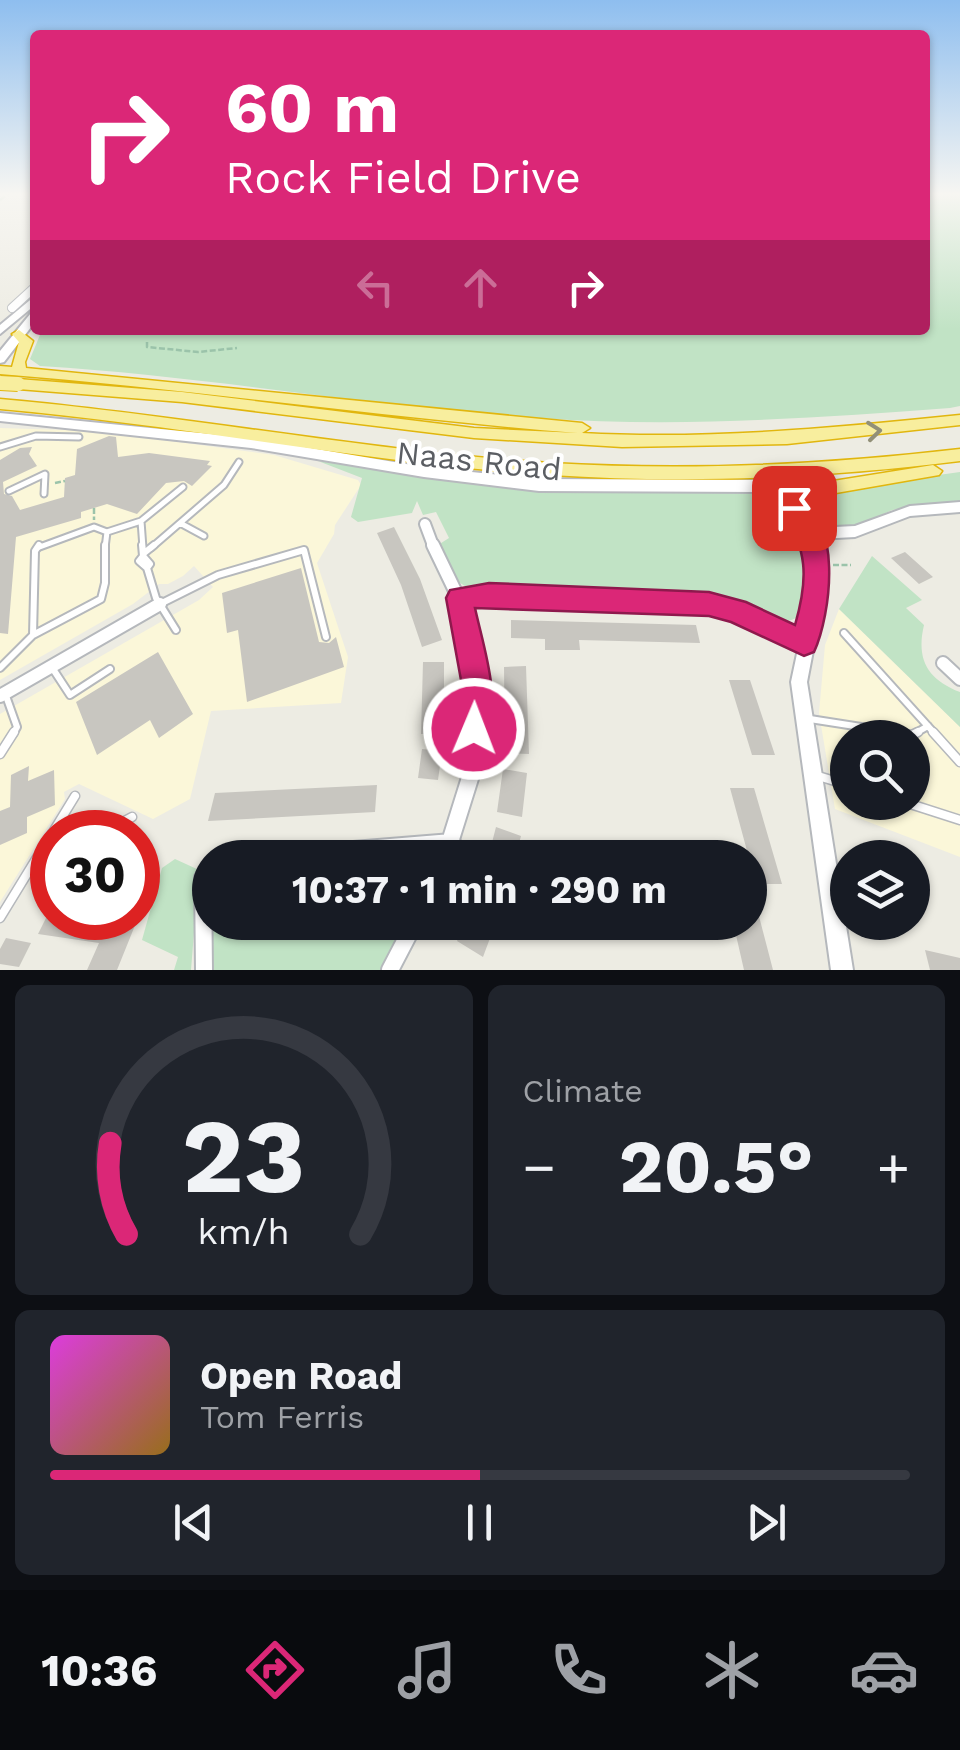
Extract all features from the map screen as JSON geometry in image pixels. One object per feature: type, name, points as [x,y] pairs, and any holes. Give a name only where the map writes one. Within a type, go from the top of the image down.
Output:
[{"type":"highway","points":[[12,380],[26,341],[19,334]]},
{"type":"highway","name":"Naas Road","points":[[0,370],[12,380],[474,433],[622,441],[787,438],[960,420]]},
{"type":"highway","name":"Naas Road","points":[[0,404],[179,420],[392,454],[672,474],[818,470],[960,456]]},
{"type":"highway","points":[[354,458],[498,475],[601,481],[756,478],[818,470]]},
{"type":"highway","points":[[807,525],[803,496],[808,490],[960,467]]},
{"type":"main road","points":[[0,331],[30,304]]},
{"type":"main road","points":[[0,343],[30,316]]},
{"type":"main road","points":[[0,358],[30,319]]},
{"type":"main road","points":[[4,418],[354,458],[424,472],[539,486],[760,486]]},
{"type":"street","points":[[12,308],[30,292]]},
{"type":"street","points":[[760,486],[807,525],[852,535],[875,528],[896,515],[960,507]]},
{"type":"street","points":[[425,524],[447,580],[460,598],[476,680],[470,778],[452,840]]},
{"type":"street","points":[[807,525],[819,583],[798,682],[842,970]]},
{"type":"street","points":[[460,598],[489,594],[709,604],[736,611],[804,643]]},
{"type":"street","points":[[3,695],[160,604]]},
{"type":"street","points":[[943,663],[960,679]]},
{"type":"street","points":[[204,940],[204,970]]},
{"type":"street","points":[[390,970],[406,940]]},
{"type":"lane","points":[[36,436],[48,421]]},
{"type":"lane","points":[[0,447],[36,436],[78,437]]},
{"type":"lane","points":[[176,630],[160,604],[147,568],[142,568],[139,561],[224,485],[239,462]]},
{"type":"lane","points":[[8,491],[45,474],[44,494]]},
{"type":"lane","points":[[760,486],[890,478]]},
{"type":"lane","points":[[33,635],[35,551],[39,546],[94,527],[107,532],[141,521],[184,488]]},
{"type":"lane","points":[[141,521],[143,555]]},
{"type":"lane","points":[[180,523],[204,536]]},
{"type":"lane","points":[[0,668],[33,635],[102,599],[103,543],[107,532]]},
{"type":"lane","points":[[160,604],[218,575],[304,550],[326,636]]},
{"type":"lane","points":[[844,633],[923,720]]},
{"type":"lane","points":[[51,666],[70,694],[110,670]]},
{"type":"lane","points":[[0,754],[17,727],[3,695]]},
{"type":"lane","points":[[802,718],[830,722]]},
{"type":"lane","points":[[930,728],[960,762]]},
{"type":"lane","points":[[810,774],[830,780]]},
{"type":"lane","points":[[67,810],[75,796]]},
{"type":"lane","points":[[930,810],[960,820]]},
{"type":"lane","points":[[0,918],[30,870]]},
{"type":"path","points":[[147,342],[146,347],[176,352],[237,348]]},
{"type":"path","points":[[831,565],[851,565]]},
{"type":"shaded area","points":[[0,428],[97,431],[274,455],[358,480],[361,485],[317,563],[348,657],[341,703],[211,711],[190,799],[160,815],[160,810],[134,810],[79,784],[64,792],[65,799],[58,810],[30,810],[30,854],[0,902],[0,714],[199,600],[213,587],[194,566],[183,576],[159,584],[133,604],[0,680]]},
{"type":"shaded area","points":[[839,609],[960,727],[960,857],[930,845],[930,840],[916,840],[864,820],[930,820],[930,720],[830,720],[830,779],[819,713],[825,645]]},
{"type":"green space","points":[[930,238],[960,238],[960,406],[950,408],[745,420],[592,421],[415,407],[40,366],[30,359],[40,335],[930,335]]},
{"type":"green space","points":[[318,461],[417,474],[753,489],[776,499],[801,534],[809,575],[796,618],[775,622],[725,602],[684,596],[465,586],[454,579],[438,545],[449,538],[436,512],[423,515],[417,501],[412,513],[358,522],[351,517],[362,478]]},
{"type":"green space","points":[[960,472],[960,502],[892,510],[845,532],[818,533],[815,502],[824,491]]},
{"type":"green space","points":[[872,556],[922,600],[906,608],[924,625],[923,658],[932,674],[960,692],[960,727],[839,609]]},
{"type":"green space","points":[[175,859],[192,867],[191,970],[174,970],[178,957],[142,940],[160,940],[162,868]]},
{"type":"green space","points":[[210,940],[398,940],[381,970],[211,970]]},
{"type":"building","points":[[109,436],[116,437],[118,457],[149,453],[210,461],[207,465],[212,466],[192,486],[184,481],[166,483],[137,514],[107,504],[81,512],[81,518],[16,537],[8,634],[0,633],[0,460],[20,448],[32,447],[29,454],[37,466],[3,482],[4,494],[12,496],[20,510],[64,497],[65,478],[75,475],[77,449]]},
{"type":"building","points":[[394,527],[420,579],[442,640],[422,647],[401,585],[377,533]]},
{"type":"building","points":[[905,552],[933,577],[919,584],[891,558]]},
{"type":"building","points":[[301,568],[319,642],[329,643],[336,637],[344,667],[247,702],[238,630],[227,633],[222,593]]},
{"type":"building","points":[[511,620],[696,625],[700,643],[579,640],[580,650],[545,650],[545,639],[511,638]]},
{"type":"building","points":[[158,652],[193,714],[159,738],[150,720],[97,755],[76,702]]},
{"type":"building","points":[[423,662],[444,662],[444,733],[421,734]]},
{"type":"building","points":[[526,666],[529,754],[505,753],[504,667]]},
{"type":"building","points":[[729,680],[750,680],[775,755],[752,755]]},
{"type":"building","points":[[422,749],[442,751],[438,780],[418,778]]},
{"type":"building","points":[[29,766],[28,781],[54,770],[55,805],[30,810],[27,833],[0,845],[0,811],[10,807],[11,775]]},
{"type":"building","points":[[503,769],[527,773],[522,817],[497,812]]},
{"type":"building","points":[[377,785],[375,812],[208,821],[215,793]]},
{"type":"building","points":[[730,788],[754,788],[782,884],[767,884],[767,840],[744,840]]},
{"type":"building","points":[[496,827],[521,836],[520,840],[493,840]]},
{"type":"building","points":[[6,938],[31,943],[19,967],[0,964],[0,949]]},
{"type":"building","points":[[79,940],[129,940],[117,970],[87,970],[99,943]]},
{"type":"building","points":[[457,940],[489,940],[483,957]]},
{"type":"building","points":[[737,940],[765,940],[773,970],[744,970]]},
{"type":"building","points":[[925,950],[960,958],[960,970],[930,970]]},
{"type":"route","points":[[474,729],[476,680],[460,598],[489,594],[709,604],[736,611],[804,643],[819,568],[804,516],[794,508]]}]
